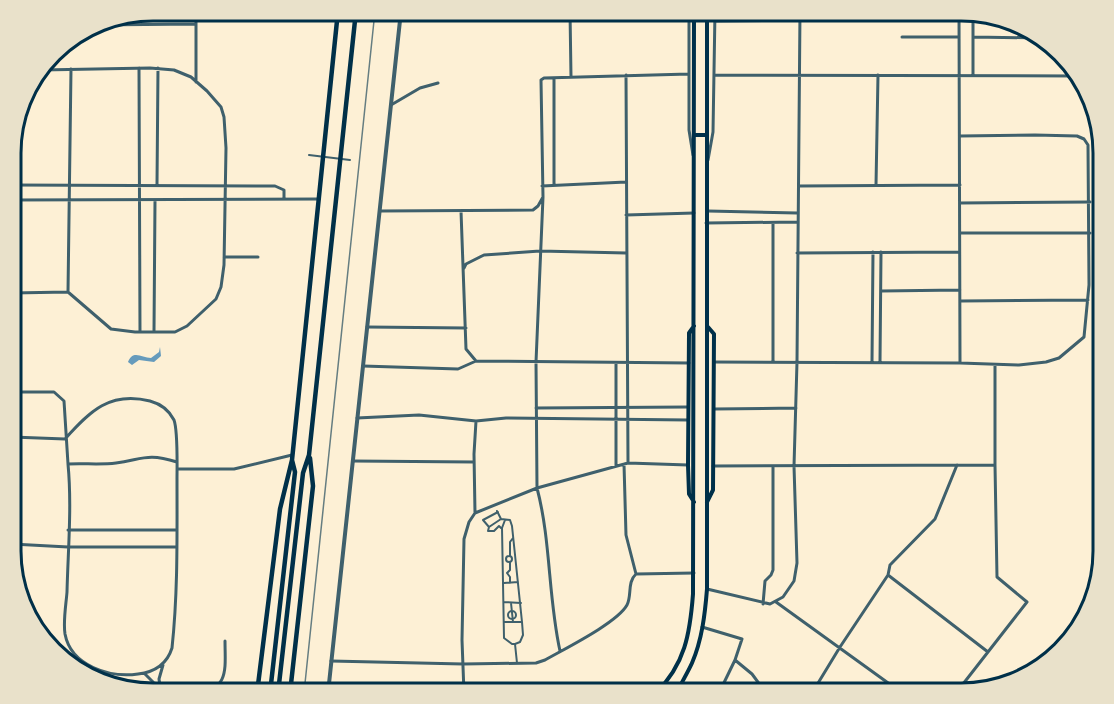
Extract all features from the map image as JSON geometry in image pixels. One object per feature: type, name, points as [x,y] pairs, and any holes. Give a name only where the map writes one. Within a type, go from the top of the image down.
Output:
[{"type":"highway","points":[[258,683],[280,509],[292,458],[337,21]]},
{"type":"highway","points":[[279,683],[303,473],[309,455],[355,21]]},
{"type":"highway","points":[[291,683],[313,486],[309,455]]},
{"type":"highway","points":[[271,683],[295,472],[292,458]]},
{"type":"main road","points":[[665,683],[678,666],[686,644],[692,613],[694,573],[694,21]]},
{"type":"main road","points":[[682,683],[692,664],[702,627],[707,589],[707,21]]},
{"type":"main road","points":[[694,135],[706,135]]},
{"type":"main road","points":[[694,326],[689,333],[688,407],[689,494],[694,502]]},
{"type":"main road","points":[[706,502],[713,490],[714,334],[707,326]]},
{"type":"street","points":[[329,683],[400,21]]},
{"type":"street","points":[[570,21],[571,77]]},
{"type":"street","points":[[688,21],[689,130],[694,166]]},
{"type":"street","points":[[706,168],[713,132],[715,21]]},
{"type":"street","points":[[707,589],[770,604],[783,597],[794,581],[797,563],[794,466],[800,21]]},
{"type":"street","points":[[959,21],[960,363]]},
{"type":"street","points":[[973,22],[973,75]]},
{"type":"street","points":[[125,25],[196,24],[196,82]]},
{"type":"street","points":[[902,37],[959,37]]},
{"type":"street","points":[[973,37],[1024,38]]},
{"type":"street","points":[[139,68],[140,332]]},
{"type":"street","points":[[157,184],[158,68]]},
{"type":"street","points":[[21,293],[68,292],[111,329],[175,332],[187,326],[216,299],[221,287],[224,257],[225,185],[224,117],[221,107],[196,82],[174,70],[158,68],[51,70]]},
{"type":"street","points":[[68,292],[71,69]]},
{"type":"street","points":[[560,651],[545,527],[537,488],[536,362],[543,197],[541,80],[689,74]]},
{"type":"street","points":[[626,75],[626,536],[636,574]]},
{"type":"street","points":[[714,75],[1068,76]]},
{"type":"street","points":[[876,185],[878,75]]},
{"type":"street","points":[[554,78],[554,185]]},
{"type":"street","points":[[390,105],[420,88],[438,83]]},
{"type":"street","points":[[713,362],[1046,363],[1059,358],[1084,337],[1088,300],[1090,233],[1089,145],[1077,136],[960,136]]},
{"type":"street","points":[[309,155],[350,160]]},
{"type":"street","points":[[542,186],[626,182]]},
{"type":"street","points":[[21,185],[275,186],[284,190],[284,199]]},
{"type":"street","points":[[799,186],[960,185]]},
{"type":"street","points":[[380,211],[533,210],[538,207],[543,197]]},
{"type":"street","points":[[21,200],[319,199]]},
{"type":"street","points":[[154,332],[155,201]]},
{"type":"street","points":[[960,203],[1090,202]]},
{"type":"street","points":[[461,211],[466,349],[476,361]]},
{"type":"street","points":[[706,211],[798,213]]},
{"type":"street","points":[[626,214],[694,213]]},
{"type":"street","points":[[706,223],[797,222]]},
{"type":"street","points":[[773,223],[773,362]]},
{"type":"street","points":[[960,233],[1090,233]]},
{"type":"street","points":[[464,268],[466,264],[484,255],[540,251],[626,253]]},
{"type":"street","points":[[872,363],[873,252]]},
{"type":"street","points":[[880,363],[881,252]]},
{"type":"street","points":[[797,253],[960,252]]},
{"type":"street","points":[[224,257],[258,256]]},
{"type":"street","points":[[881,291],[961,290]]},
{"type":"street","points":[[961,301],[1088,300]]},
{"type":"street","points":[[367,327],[466,328]]},
{"type":"street","points":[[363,366],[459,369],[476,361],[689,363]]},
{"type":"street","points":[[616,362],[616,466]]},
{"type":"street","points":[[964,683],[1027,602],[997,577],[996,364]]},
{"type":"street","points":[[21,392],[54,392],[64,401],[68,464],[65,633],[71,648],[78,658],[107,673],[131,675],[144,673],[163,665]]},
{"type":"street","points":[[21,437],[65,439],[85,417],[113,399],[144,399],[159,403],[169,411],[175,423],[177,462],[177,592],[172,648],[163,665],[160,683]]},
{"type":"street","points":[[536,408],[688,407]]},
{"type":"street","points":[[713,409],[796,408]]},
{"type":"street","points":[[357,418],[419,415],[476,421],[506,418],[688,420]]},
{"type":"street","points":[[475,513],[476,421]]},
{"type":"street","points":[[68,464],[114,463],[144,456],[158,456],[177,462]]},
{"type":"street","points":[[177,469],[234,469],[292,458]]},
{"type":"street","points":[[352,461],[474,462]]},
{"type":"street","points":[[464,683],[464,538],[469,522],[475,513],[537,488],[626,463],[688,465]]},
{"type":"street","points":[[818,683],[888,575],[890,565],[935,519],[957,465]]},
{"type":"street","points":[[713,466],[995,465]]},
{"type":"street","points":[[763,603],[765,581],[773,570],[773,466]]},
{"type":"street","points":[[489,527],[503,520],[510,520],[512,523],[513,538],[510,559],[504,583],[504,638],[515,644],[522,638],[521,603],[518,582],[510,559],[503,545],[503,520],[497,512],[483,520],[489,527],[488,531],[494,531],[499,526],[502,528]]},
{"type":"street","points":[[68,530],[177,530]]},
{"type":"street","points":[[510,583],[507,573],[510,570],[509,547],[513,538]]},
{"type":"street","points":[[21,544],[68,547],[177,546]]},
{"type":"street","points":[[503,545],[509,547]]},
{"type":"street","points":[[331,661],[536,663],[601,628],[627,605],[632,578],[636,574],[694,573]]},
{"type":"street","points":[[888,575],[988,652]]},
{"type":"street","points":[[504,583],[518,582]]},
{"type":"street","points":[[504,602],[521,603]]},
{"type":"street","points":[[776,602],[889,683]]},
{"type":"street","points":[[511,603],[513,620]]},
{"type":"street","points":[[504,622],[513,620],[522,622]]},
{"type":"street","points":[[702,627],[742,639],[724,683]]},
{"type":"street","points":[[220,683],[224,678],[225,641]]},
{"type":"street","points":[[515,644],[517,663]]},
{"type":"street","points":[[735,660],[752,674],[758,683]]},
{"type":"street","points":[[144,673],[155,683]]},
{"type":"water","points":[[160,347],[161,356],[154,362],[139,360],[132,365],[128,362],[135,355],[151,358],[159,352]]},
{"type":"tram line","points":[[305,683],[374,21]]}]
